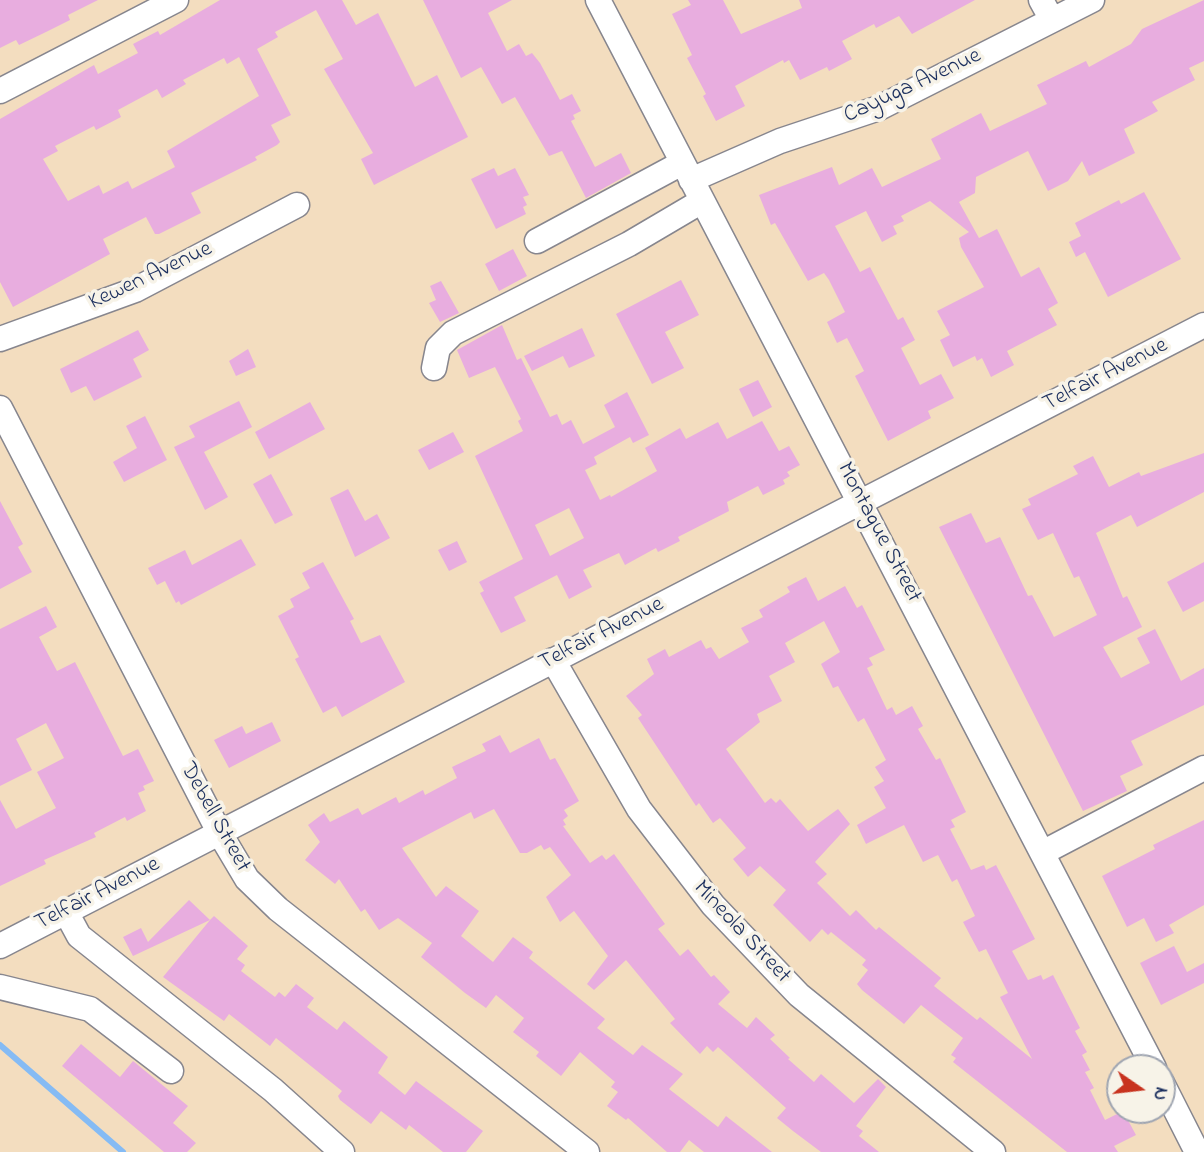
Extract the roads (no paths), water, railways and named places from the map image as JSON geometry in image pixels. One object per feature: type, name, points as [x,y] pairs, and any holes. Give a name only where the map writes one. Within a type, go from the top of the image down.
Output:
[{"type":"street","points":[[0,90],[176,0]]},
{"type":"street","name":"Montague Street","points":[[598,0],[862,502],[1147,1054]]},
{"type":"street","name":"Cayuga Avenue","points":[[691,181],[780,141],[879,108],[1046,10],[1092,0]]},
{"type":"street","points":[[537,241],[691,181]]},
{"type":"street","points":[[434,368],[438,348],[453,333],[629,244],[691,181]]},
{"type":"street","name":"Kewen Avenue","points":[[0,339],[135,290],[297,205]]},
{"type":"street","name":"Telfair Avenue","points":[[0,946],[1204,325]]},
{"type":"street","name":"Debell Street","points":[[0,408],[242,872],[262,895],[587,1152]]},
{"type":"street","name":"Mineola Street","points":[[553,660],[597,742],[639,809],[713,905],[799,995],[993,1152]]},
{"type":"street","points":[[1044,852],[1204,768]]},
{"type":"street","points":[[66,912],[79,936],[273,1090],[342,1152]]},
{"type":"street","points":[[0,987],[90,1009],[171,1071]]},
{"type":"street","points":[[1176,1111],[1197,1152]]},
{"type":"waterway","points":[[0,1045],[123,1152]]}]
